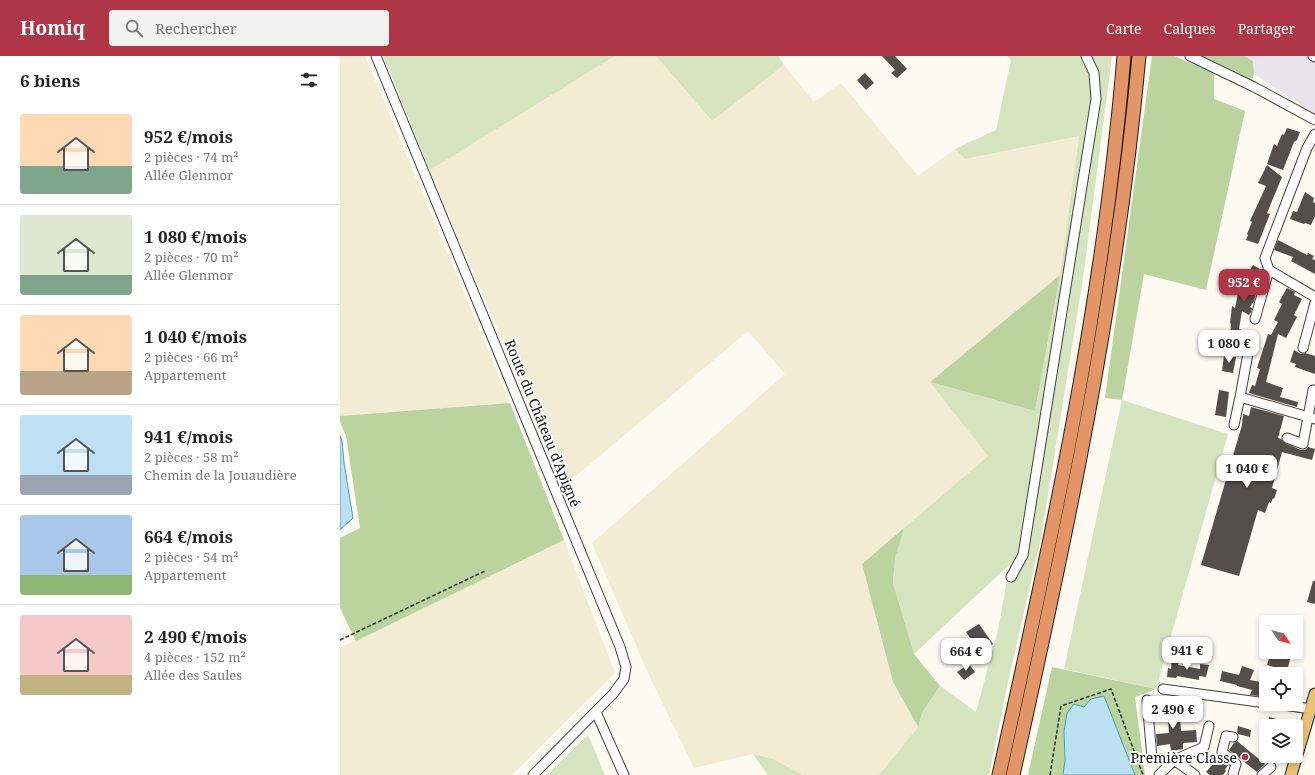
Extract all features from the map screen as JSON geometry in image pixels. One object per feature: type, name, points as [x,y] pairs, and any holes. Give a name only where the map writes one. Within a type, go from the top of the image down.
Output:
[{"type":"highway","points":[[999,775],[1048,552],[1068,450],[1100,259],[1116,144],[1124,56]]},
{"type":"highway","points":[[1013,775],[1061,554],[1096,374],[1119,222],[1139,56]]},
{"type":"main road","points":[[1291,775],[1311,723],[1311,709],[1315,694]]},
{"type":"street","name":"Route du Château d'Apigné","points":[[376,56],[620,647],[626,667],[624,679],[613,694],[533,775]]},
{"type":"street","points":[[1011,577],[1023,554],[1096,99],[1094,73],[1086,56]]},
{"type":"street","points":[[1190,56],[1254,87],[1315,120]]},
{"type":"street","points":[[1255,319],[1269,270],[1265,258],[1307,148],[1315,134]]},
{"type":"street","points":[[1269,270],[1315,297]]},
{"type":"street","points":[[1303,348],[1311,334],[1315,303]]},
{"type":"street","points":[[1234,425],[1249,348]]},
{"type":"street","points":[[1287,438],[1303,444],[1311,418],[1313,390]]},
{"type":"street","points":[[1240,397],[1311,418]]},
{"type":"street","points":[[1163,689],[1259,702]]},
{"type":"street","points":[[1147,700],[1152,758],[1174,760],[1195,775]]},
{"type":"street","points":[[1303,708],[1311,709]]},
{"type":"street","points":[[596,712],[624,775]]},
{"type":"street","points":[[1160,775],[1174,760],[1204,747],[1209,726]]},
{"type":"street","points":[[1233,737],[1226,736],[1222,752],[1236,764],[1234,775]]},
{"type":"street","points":[[1262,775],[1271,767]]},
{"type":"path","points":[[340,640],[484,571]]},
{"type":"path","points":[[1050,775],[1061,706],[1111,689],[1143,775]]},
{"type":"shaded area","points":[[340,56],[365,56],[510,403],[340,416]]},
{"type":"shaded area","points":[[615,56],[656,56],[712,121],[784,65],[814,102],[841,83],[918,176],[955,149],[965,159],[1079,136],[1060,275],[931,382],[988,456],[862,564],[893,682],[918,727],[879,775],[802,775],[774,759],[753,754],[694,768],[647,671],[592,543],[785,374],[748,331],[564,486],[430,170]]},
{"type":"shaded area","points":[[1244,56],[1315,56],[1315,114],[1254,74],[1253,61]]},
{"type":"shaded area","points":[[564,540],[615,673],[512,775],[340,775],[340,648]]},
{"type":"green space","points":[[383,56],[615,56],[430,170]]},
{"type":"green space","points":[[656,56],[778,56],[784,65],[712,121]]},
{"type":"green space","points":[[1007,56],[1112,56],[1083,278],[1041,538],[1008,682],[989,775],[879,775],[918,727],[923,711],[940,686],[976,712],[998,630],[1010,564],[914,654],[893,583],[895,559],[904,528],[988,456],[930,382],[1035,411],[1060,275],[1079,136],[965,159],[955,149],[996,130],[1011,60]]},
{"type":"green space","points":[[1152,56],[1174,56],[1214,73],[1214,99],[1245,111],[1206,290],[1144,274],[1122,400],[1105,398]]},
{"type":"green space","points":[[1202,56],[1244,56],[1253,61],[1254,74],[1252,80]]},
{"type":"green space","points":[[1060,275],[1035,411],[930,382]]},
{"type":"green space","points":[[1122,400],[1228,434],[1156,689],[1064,669]]},
{"type":"green space","points":[[510,403],[564,540],[356,641],[340,608],[340,538],[360,528],[346,436],[340,422],[340,416]]},
{"type":"green space","points":[[904,528],[895,559],[893,583],[914,654],[940,686],[923,711],[918,727],[893,682],[862,564]]},
{"type":"green space","points":[[1052,667],[1156,689],[1135,697],[1145,775],[1135,775],[1104,696],[1084,707],[1064,731],[1065,760],[1063,775],[1028,775]]},
{"type":"green space","points":[[588,735],[605,775],[547,775]]},
{"type":"green space","points":[[753,754],[774,759],[802,775],[768,775]]},
{"type":"water","points":[[340,436],[342,440],[344,463],[353,518],[340,530]]},
{"type":"water","points":[[1104,696],[1135,775],[1063,775],[1065,760],[1064,731],[1067,713],[1074,704],[1084,707],[1091,699]]},
{"type":"building","points":[[882,56],[895,56],[907,69],[897,78],[891,73],[895,70]]},
{"type":"building","points":[[865,73],[874,83],[866,90],[857,80]]},
{"type":"building","points":[[1287,128],[1300,132],[1297,140],[1294,142],[1283,170],[1267,164],[1274,144],[1277,146],[1282,134],[1284,135]]},
{"type":"building","points":[[1267,165],[1282,177],[1267,213],[1270,214],[1258,244],[1246,240],[1252,222],[1250,221],[1266,186],[1258,183]]},
{"type":"building","points":[[1305,192],[1314,198],[1313,202],[1315,203],[1315,216],[1311,225],[1290,219],[1293,211],[1297,212]]},
{"type":"building","points":[[1278,240],[1307,255],[1308,253],[1314,256],[1312,259],[1315,260],[1315,274],[1291,261],[1293,257],[1274,250]]},
{"type":"building","points":[[1253,265],[1263,271],[1255,288],[1257,289],[1254,301],[1250,307],[1252,308],[1251,312],[1249,315],[1242,311],[1239,329],[1242,330],[1240,343],[1230,342],[1232,306],[1235,308],[1238,293],[1241,296],[1248,284],[1244,281]]},
{"type":"building","points":[[1287,288],[1295,292],[1294,295],[1302,299],[1294,315],[1297,317],[1286,338],[1278,334],[1266,382],[1283,388],[1280,397],[1298,402],[1297,407],[1249,393],[1252,385],[1255,386],[1260,369],[1257,368],[1268,334],[1271,335],[1278,322],[1274,320],[1282,304],[1279,302]]},
{"type":"building","points":[[1294,350],[1301,354],[1305,353],[1315,356],[1315,374],[1295,367],[1296,364],[1290,362]]},
{"type":"building","points":[[1224,356],[1236,357],[1233,373],[1222,371]]},
{"type":"building","points":[[1219,390],[1229,392],[1226,417],[1215,415]]},
{"type":"building","points":[[1251,407],[1284,416],[1278,438],[1285,443],[1301,450],[1305,450],[1308,447],[1315,449],[1312,460],[1282,452],[1272,488],[1277,490],[1274,499],[1273,498],[1271,503],[1269,502],[1265,513],[1258,510],[1239,576],[1201,565],[1242,425],[1243,414],[1249,416]]},
{"type":"building","points":[[1313,581],[1315,581],[1315,604],[1307,602]]},
{"type":"building","points":[[979,624],[993,644],[981,654],[966,632]]},
{"type":"building","points":[[1172,658],[1179,659],[1178,665],[1200,669],[1200,664],[1209,665],[1206,677],[1199,676],[1199,680],[1177,676],[1176,678],[1167,677],[1168,668],[1171,669]]},
{"type":"building","points":[[1269,659],[1290,659],[1288,667],[1274,667],[1267,665]]},
{"type":"building","points":[[969,664],[975,672],[964,680],[957,672]]},
{"type":"building","points":[[1242,666],[1254,670],[1250,680],[1259,682],[1259,696],[1250,695],[1252,690],[1220,681],[1222,671],[1239,675]]},
{"type":"building","points":[[1174,705],[1175,717],[1180,717],[1181,731],[1196,730],[1197,742],[1183,743],[1183,749],[1171,751],[1170,744],[1157,746],[1156,734],[1169,733],[1168,718],[1155,719],[1154,707]]},
{"type":"building","points":[[1238,726],[1251,730],[1250,737],[1238,734]]},
{"type":"building","points":[[1237,741],[1259,759],[1259,763],[1265,764],[1257,772],[1229,750]]},
{"type":"building","points":[[1219,757],[1228,765],[1225,770],[1226,771],[1223,775],[1210,775],[1206,772]]},
{"type":"place","name":"Première Classe","points":[[1245,757]]}]
